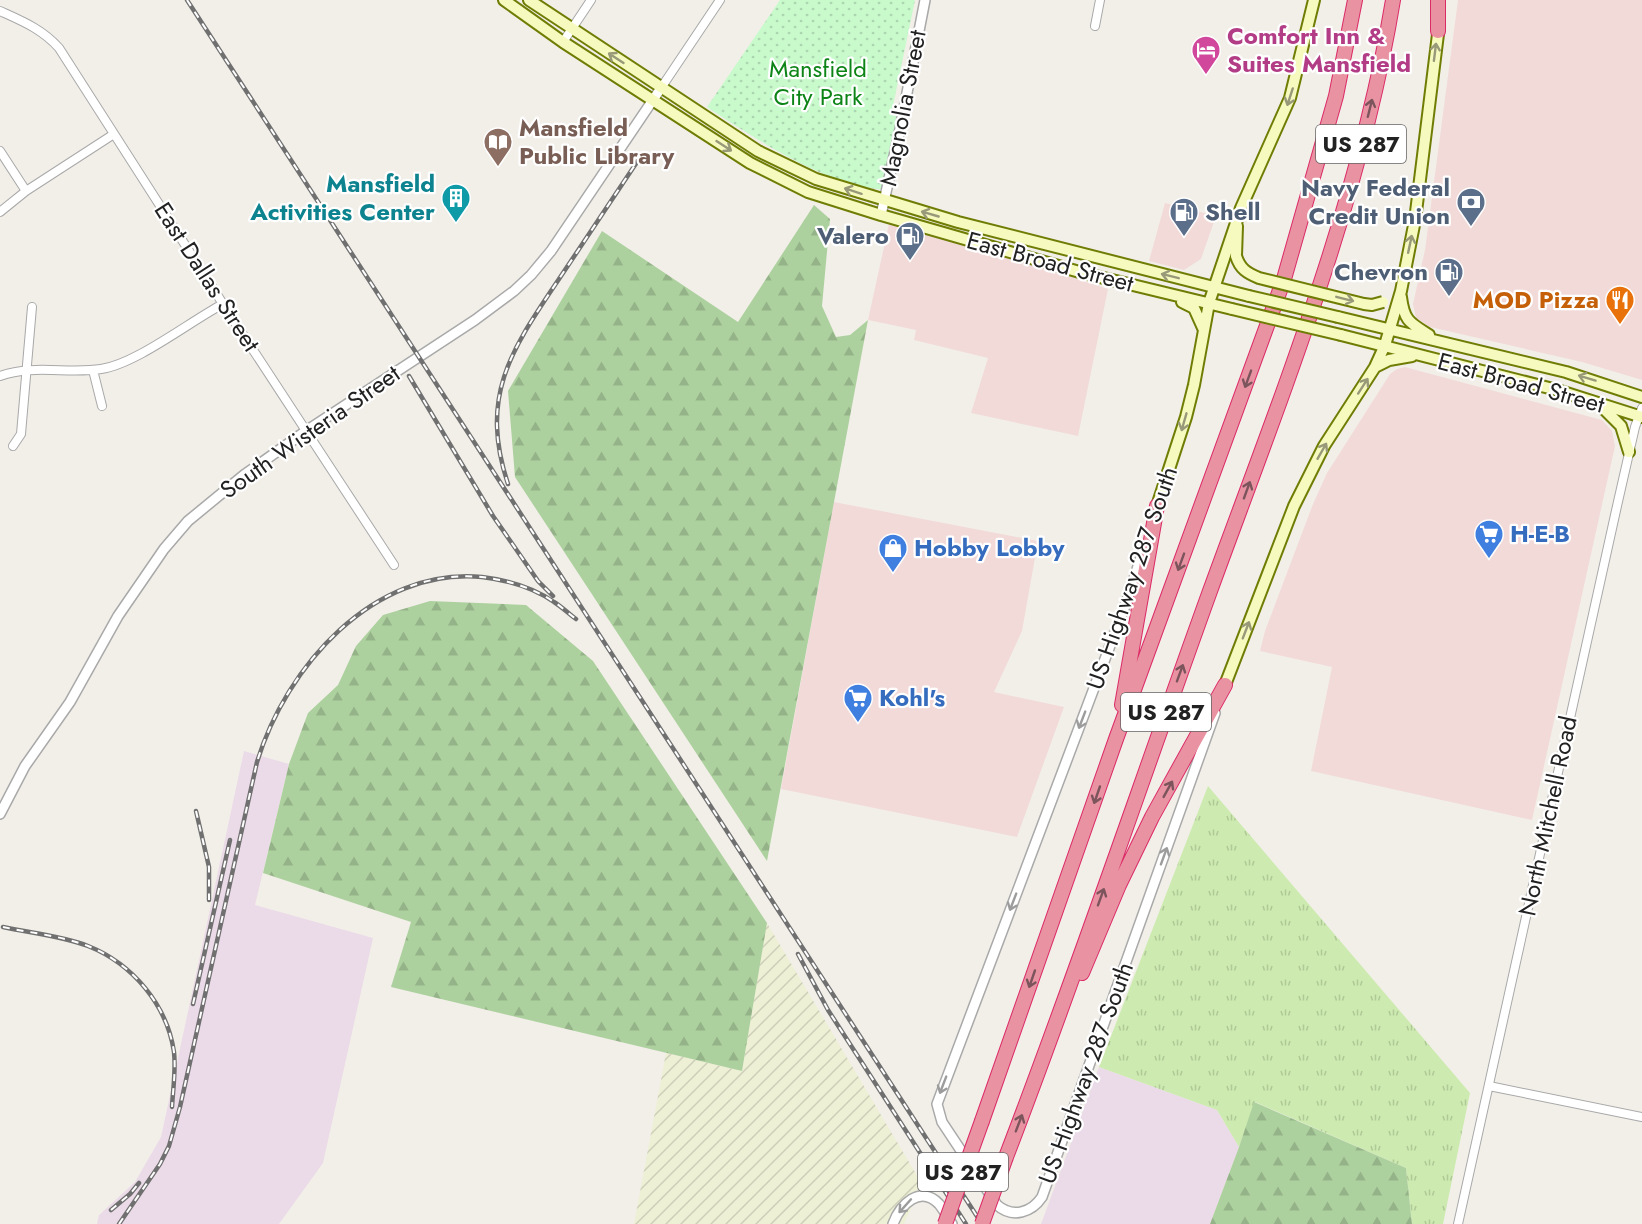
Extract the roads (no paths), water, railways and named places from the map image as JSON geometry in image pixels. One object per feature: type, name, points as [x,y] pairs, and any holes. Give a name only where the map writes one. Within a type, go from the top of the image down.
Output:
[{"type":"highway","name":"US 287","points":[[945,1224],[1116,740],[1284,279],[1336,96],[1355,0]]},
{"type":"highway","name":"US 287","points":[[982,1224],[1303,335],[1351,184],[1394,0]]},
{"type":"highway","points":[[1438,0],[1438,31]]},
{"type":"highway","points":[[1116,740],[1157,506]]},
{"type":"highway","points":[[1032,1090],[1047,1065],[1119,885],[1152,817],[1225,685]]},
{"type":"main road","name":"East Broad Street","points":[[504,0],[563,42],[750,163],[808,192],[881,216],[1083,273],[1385,345],[1641,414]]},
{"type":"main road","name":"East Broad Street","points":[[530,0],[758,151],[816,179],[958,222],[1249,296],[1566,372],[1642,397]]},
{"type":"main road","name":"US Highway 287 South","points":[[1157,506],[1186,417],[1209,303],[1237,219],[1290,98],[1314,0]]},
{"type":"main road","name":"US Highway 287 South","points":[[1225,685],[1308,474],[1375,367],[1385,345],[1401,291],[1415,220],[1442,0]]},
{"type":"main road","points":[[750,163],[758,151]]},
{"type":"main road","points":[[808,192],[816,179]]},
{"type":"main road","points":[[1237,219],[1236,256],[1247,273],[1258,278],[1372,305],[1383,302],[1401,291],[1403,312],[1407,318],[1434,339]]},
{"type":"main road","points":[[955,236],[958,222]]},
{"type":"main road","points":[[1083,273],[1088,255]]},
{"type":"main road","points":[[1166,294],[1194,308],[1204,330]]},
{"type":"main road","points":[[1375,367],[1389,360],[1418,355]]},
{"type":"main road","points":[[1597,401],[1621,426],[1629,452]]},
{"type":"street","points":[[563,42],[591,0]]},
{"type":"street","points":[[661,88],[720,0]]},
{"type":"street","name":"Magnolia Street","points":[[881,216],[925,0]]},
{"type":"street","points":[[1095,26],[1100,0]]},
{"type":"street","name":"East Dallas Street","points":[[0,11],[37,28],[59,48],[394,565]]},
{"type":"street","name":"South Wisteria Street","points":[[1,810],[25,766],[70,702],[118,616],[164,549],[188,521],[306,431],[475,320],[531,275],[551,251],[661,88]]},
{"type":"street","points":[[0,212],[26,191],[114,134]]},
{"type":"street","points":[[0,151],[26,191]]},
{"type":"street","points":[[0,376],[28,370],[84,372],[119,364],[223,304]]},
{"type":"street","points":[[13,447],[21,434],[33,307]]},
{"type":"street","points":[[93,370],[102,406]]},
{"type":"street","name":"North Mitchell Road","points":[[1458,1224],[1629,452],[1641,414]]},
{"type":"street","name":"US Highway 287 South","points":[[1157,506],[1125,606],[938,1098],[938,1112],[942,1122],[997,1205],[1006,1211],[1026,1211],[1042,1197],[1225,685]]},
{"type":"street","points":[[1489,1086],[1642,1117]]},
{"type":"street","points":[[893,1224],[902,1207],[911,1198],[919,1196],[929,1197],[938,1204],[952,1224]]},
{"type":"railway","points":[[187,0],[982,1224]]},
{"type":"railway","points":[[508,484],[500,451],[497,422],[499,395],[506,370],[531,322],[639,159]]},
{"type":"railway","points":[[409,376],[493,516],[538,581],[553,596]]},
{"type":"railway","points":[[119,1224],[160,1164],[169,1146],[180,1107],[257,762],[271,726],[289,692],[312,659],[340,630],[371,606],[405,588],[442,578],[482,577],[520,585],[546,597],[576,619]]},
{"type":"railway","points":[[196,811],[209,867],[209,900]]},
{"type":"railway","points":[[193,1004],[230,840]]},
{"type":"railway","points":[[3,927],[57,937],[88,946],[104,954],[133,975],[156,1003],[170,1035],[175,1059],[172,1107]]},
{"type":"railway","points":[[798,954],[828,1010],[966,1224]]},
{"type":"railway","points":[[111,1210],[139,1183]]},
{"type":"place","name":"Comfort Inn & Suites Mansfield","points":[[1206,76]]},
{"type":"place","name":"Mansfield Public Library","points":[[498,168]]},
{"type":"place","name":"Mansfield Activities Center","points":[[456,224]]},
{"type":"place","name":"Navy Federal Credit Union","points":[[1471,228]]},
{"type":"place","name":"Shell","points":[[1184,238]]},
{"type":"place","name":"Valero","points":[[910,262]]},
{"type":"place","name":"Chevron","points":[[1449,298]]},
{"type":"place","name":"MOD Pizza","points":[[1620,326]]},
{"type":"place","name":"H-E-B","points":[[1489,560]]},
{"type":"place","name":"Hobby Lobby","points":[[893,574]]},
{"type":"place","name":"Kohl's","points":[[858,724]]},
{"type":"park label","name":"Mansfield City Park","points":[[818,83]]}]
